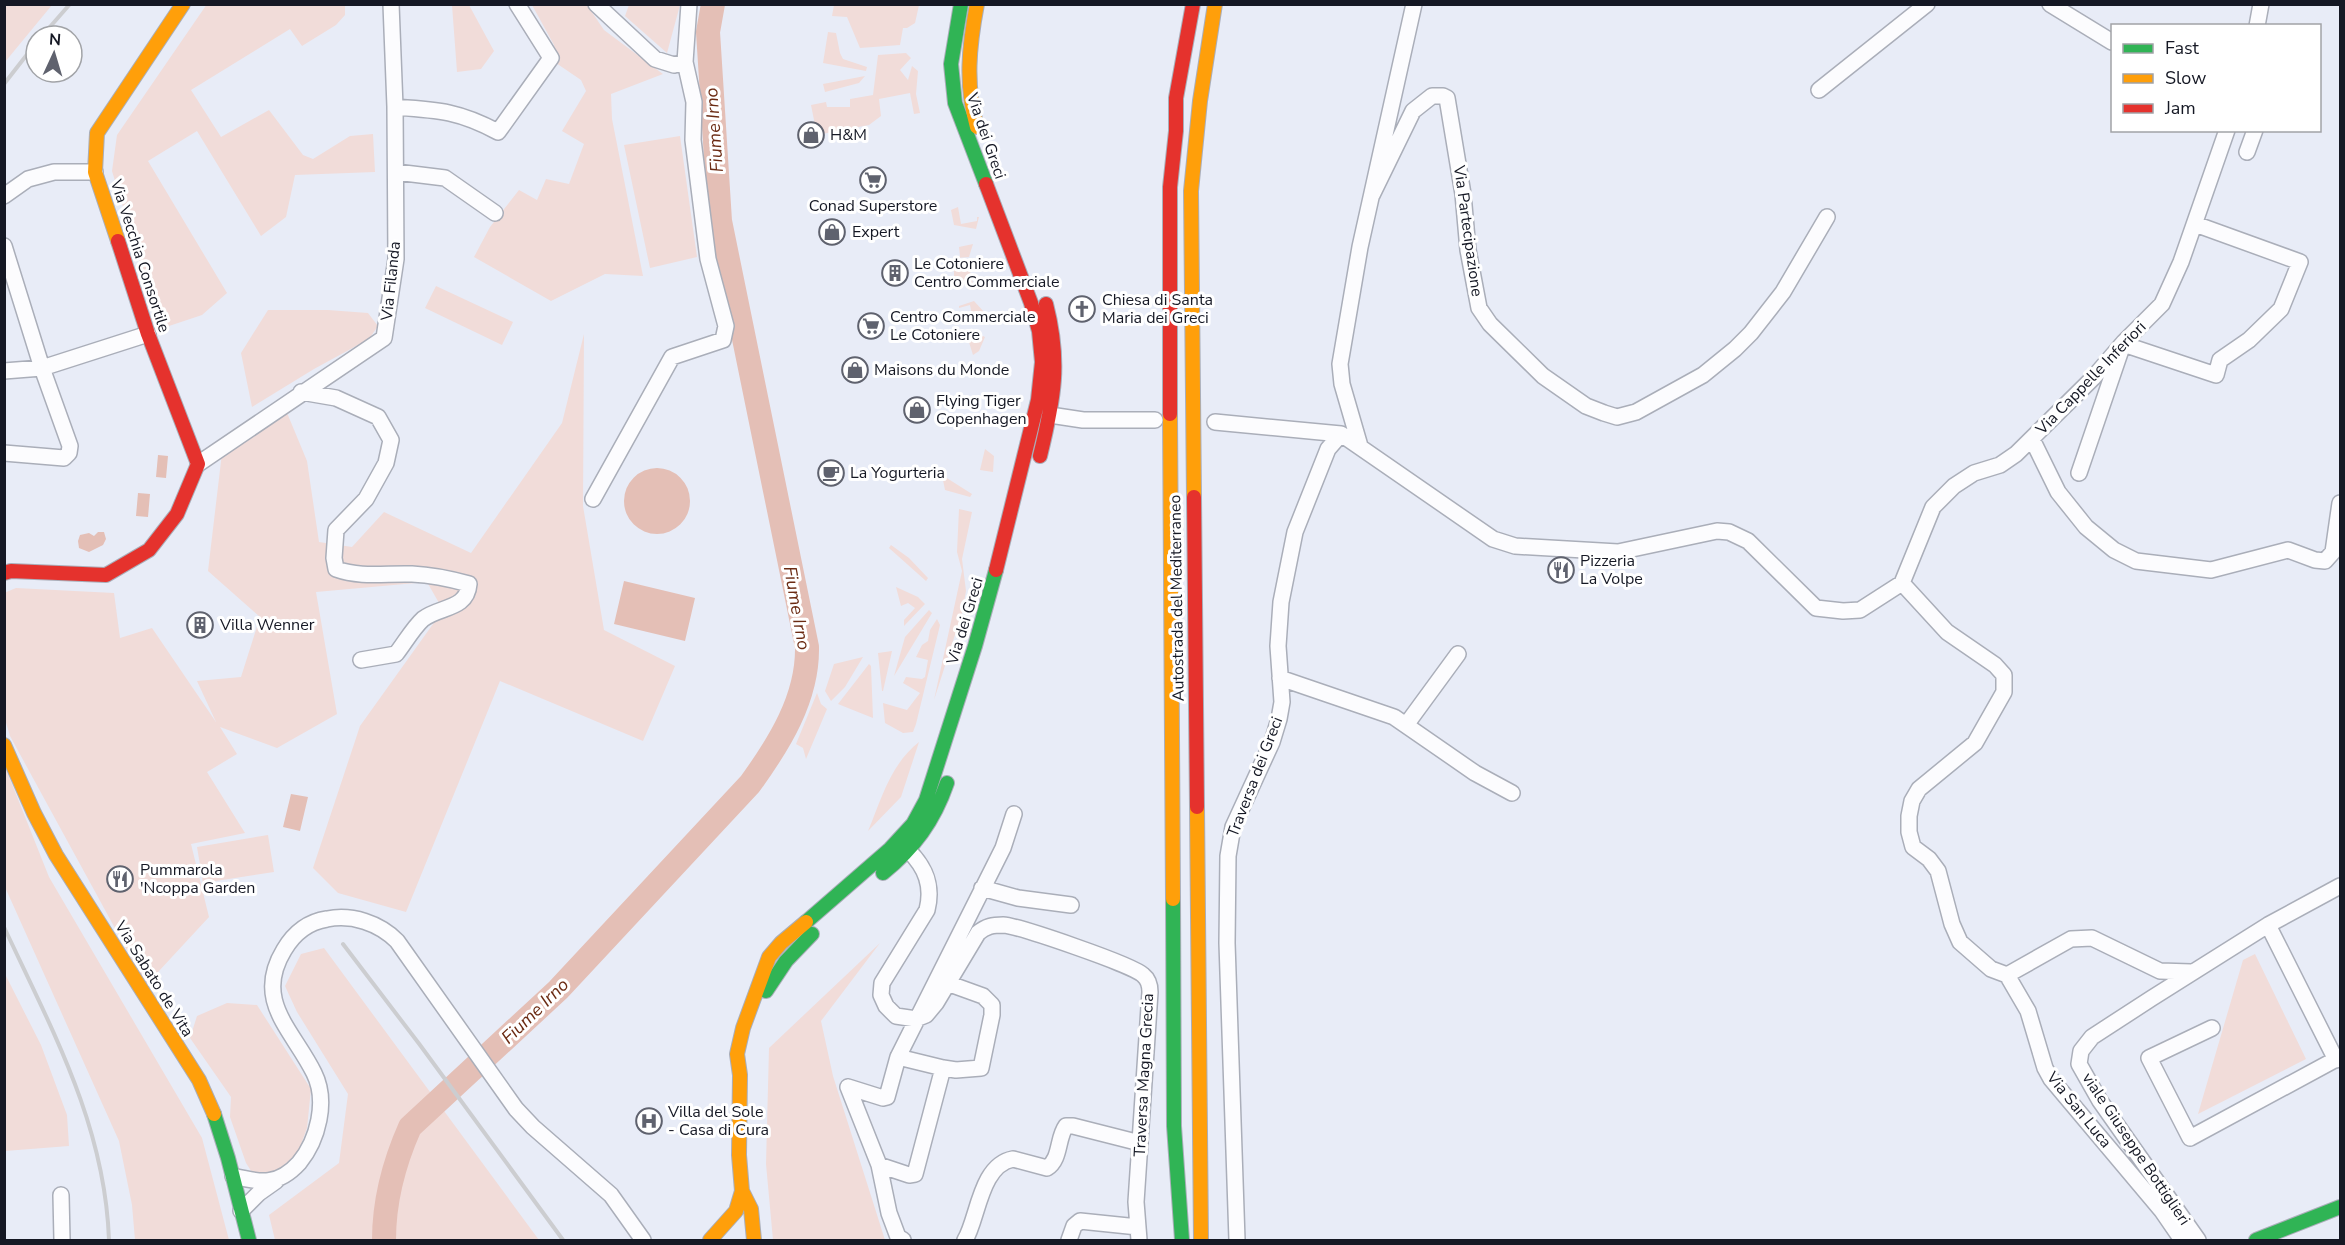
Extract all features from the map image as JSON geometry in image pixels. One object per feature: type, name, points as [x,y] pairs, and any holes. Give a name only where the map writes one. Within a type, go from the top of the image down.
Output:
[{"type":"main road","name":"Via Vecchia Consortile","points":[[183,4],[97,133],[95,172],[148,334],[198,464]]},
{"type":"main road","name":"Via dei Greci","points":[[713,1238],[736,1211],[742,1191],[738,1132],[740,1075],[737,1054],[743,1028],[769,957],[781,943],[904,835],[926,800],[975,646],[1001,554],[1038,400],[1042,362],[1039,331],[1031,303],[962,126],[953,93],[951,64],[961,4]]},
{"type":"main road","name":"Via dei Greci","points":[[977,4],[967,74],[968,96],[986,149],[1035,273]]},
{"type":"main road","name":"Autostrada del Mediterraneo","points":[[1174,1126],[1170,187],[1176,131],[1176,98],[1193,4]]},
{"type":"main road","name":"Autostrada del Mediterraneo","points":[[1199,1193],[1191,191],[1200,101],[1215,4]]},
{"type":"main road","points":[[1037,470],[1050,416],[1057,351],[1043,294]]},
{"type":"main road","points":[[4,573],[11,571],[106,575],[149,550],[177,514],[198,464]]},
{"type":"main road","name":"Via Sabato de Vita","points":[[4,745],[34,813],[56,855],[199,1080],[211,1103],[249,1240]]},
{"type":"main road","points":[[740,1075],[752,1030],[766,991],[796,949],[909,850],[925,833],[935,815],[949,774]]},
{"type":"main road","points":[[1171,1240],[1168,1168],[1174,1126]]},
{"type":"main road","points":[[1174,1126],[1182,1240]]},
{"type":"main road","name":"Via dei Greci","points":[[742,1191],[751,1209],[754,1240]]},
{"type":"main road","points":[[1199,1193],[1201,1240]]},
{"type":"main road","points":[[1199,1193],[1213,1240]]},
{"type":"main road","points":[[2256,1240],[2340,1207]]},
{"type":"main road","name":"Via dei Greci","points":[[713,1238],[740,1237]]},
{"type":"street","name":"Via Filanda","points":[[198,464],[301,392],[384,338],[396,259],[395,107],[391,4]]},
{"type":"street","points":[[395,107],[453,112],[477,120],[498,132],[550,58],[517,4]]},
{"type":"street","points":[[596,4],[655,59],[674,65],[685,62]]},
{"type":"street","points":[[593,499],[672,357],[723,340],[726,326],[708,259],[693,140],[694,102],[685,62],[690,4]]},
{"type":"street","points":[[1360,446],[1342,384],[1340,364],[1360,247],[1414,4]]},
{"type":"street","points":[[1819,90],[1927,4]]},
{"type":"street","points":[[2050,4],[2111,41]]},
{"type":"street","points":[[2257,24],[2261,4]]},
{"type":"street","name":"Via Partecipazione","points":[[1372,195],[1413,111],[1432,96],[1447,98],[1463,194],[1468,250],[1479,308],[1490,324],[1544,376],[1586,406],[1617,417],[1636,412],[1703,375],[1735,349],[1751,333],[1783,292],[1827,217]]},
{"type":"street","name":"Via Cappelle Inferiori","points":[[1902,583],[1933,507],[1954,486],[1974,473],[2000,465],[2016,454],[2093,378],[2162,304],[2181,262],[2226,132]]},
{"type":"street","points":[[2247,152],[2254,132]]},
{"type":"street","points":[[4,196],[28,179],[54,172],[95,172]]},
{"type":"street","points":[[396,172],[445,178],[495,213]]},
{"type":"street","points":[[2079,473],[2123,344],[2216,375],[2220,360],[2249,340],[2281,309],[2300,262],[2195,224]]},
{"type":"street","points":[[4,246],[42,368],[70,446],[69,453],[64,458],[52,459],[4,453]]},
{"type":"street","points":[[4,370],[42,368],[148,334]]},
{"type":"street","points":[[301,392],[336,399],[378,417],[391,440],[386,463],[366,499],[336,530],[333,558],[336,570],[353,575],[415,574],[469,584],[468,592],[462,602],[423,619],[396,654],[361,660]]},
{"type":"street","points":[[1050,416],[1083,420],[1155,420]]},
{"type":"street","points":[[1215,422],[1341,434],[1493,539],[1515,546],[1618,552],[1717,531],[1729,532],[1748,542],[1816,608],[1860,610],[1902,583],[1947,632],[1995,665],[2004,675],[2004,692],[1975,743],[1919,789],[1911,809],[1909,832],[1913,847],[1929,859],[1938,871],[1952,924],[1960,942],[1991,969],[2007,975],[2071,939],[2092,938],[2160,971],[2194,972],[2268,925],[2340,886]]},
{"type":"street","name":"Traversa dei Greci","points":[[1237,1240],[1227,943],[1228,856],[1233,827],[1278,725],[1282,702],[1278,646],[1281,602],[1295,531],[1328,449],[1341,434]]},
{"type":"street","points":[[2032,439],[2058,492],[2086,527],[2114,550],[2136,561],[2211,570],[2288,550],[2315,560],[2325,561],[2333,552],[2340,502]]},
{"type":"street","points":[[1406,725],[1458,654]]},
{"type":"street","points":[[1280,678],[1394,717],[1475,773],[1512,793]]},
{"type":"street","points":[[903,1240],[898,1237],[889,1213],[879,1165],[848,1087],[883,1098],[887,1097],[898,1057],[1003,848],[1014,814]]},
{"type":"street","points":[[909,850],[921,862],[927,875],[930,898],[927,910],[882,983],[881,995],[886,1006],[896,1016],[916,1019]]},
{"type":"street","points":[[982,888],[1018,898],[1071,905]]},
{"type":"street","points":[[242,1211],[259,1192],[297,1165],[306,1154],[318,1124],[320,1101],[315,1074],[277,1011],[273,996],[276,967],[290,940],[308,925],[335,917],[362,920],[387,931],[410,957],[516,1109],[533,1127],[611,1195],[643,1240]]},
{"type":"street","points":[[2212,1028],[2149,1058],[2190,1138],[2338,1058],[2268,925]]},
{"type":"street","name":"Traversa Magna Grecia","points":[[916,1019],[931,1010],[978,933],[986,926],[1014,926],[1124,964],[1142,974],[1150,986],[1150,992],[1136,1202],[1138,1234]]},
{"type":"street","name":"viale Giuseppe Bottiglieri","points":[[2194,972],[2092,1037],[2081,1051],[2079,1060],[2100,1101],[2198,1240]]},
{"type":"street","name":"Via San Luca","points":[[2007,975],[2028,1011],[2045,1068],[2051,1079],[2162,1211],[2182,1240]]},
{"type":"street","points":[[898,1057],[943,1068],[970,1070],[981,1068],[993,1009],[989,1000],[984,996],[947,983]]},
{"type":"street","points":[[879,1165],[909,1175],[915,1174],[943,1068]]},
{"type":"street","points":[[965,1240],[981,1192],[999,1166],[1013,1159],[1047,1168],[1055,1159],[1066,1126],[1140,1143]]},
{"type":"street","points":[[233,1176],[254,1182],[276,1181]]},
{"type":"street","points":[[61,1195],[62,1240]]},
{"type":"street","points":[[1069,1240],[1074,1226],[1080,1221],[1138,1234]]},
{"type":"shaded area","points":[[207,4],[345,5],[345,15],[336,25],[302,46],[290,29],[191,90],[221,137],[269,110],[303,155],[313,159],[350,136],[373,134],[375,172],[295,175],[286,217],[261,236],[197,131],[148,161],[227,293],[202,315],[160,329],[112,171],[117,135]]},
{"type":"shaded area","points":[[834,4],[919,5],[915,23],[903,28],[900,45],[860,48],[847,17],[832,16]]},
{"type":"shaded area","points":[[4,5],[52,5],[36,24],[24,24],[24,39],[5,62]]},
{"type":"shaded area","points":[[452,5],[469,5],[494,51],[481,69],[457,72]]},
{"type":"shaded area","points":[[532,5],[587,5],[604,30],[663,74],[611,94],[612,119],[643,276],[605,274],[551,301],[474,257],[490,227],[519,190],[537,200],[546,179],[569,184],[584,144],[562,131],[586,91],[581,80],[556,63],[554,45]]},
{"type":"shaded area","points":[[629,5],[680,5],[667,53],[625,16]]},
{"type":"shaded area","points":[[828,32],[836,33],[843,59],[867,67],[866,71],[823,63]]},
{"type":"shaded area","points":[[906,53],[911,58],[900,70],[908,80],[912,66],[918,71],[916,94],[920,113],[914,114],[910,93],[879,99],[881,116],[869,125],[817,135],[811,105],[826,102],[827,107],[850,107],[850,99],[873,95],[878,55]]},
{"type":"shaded area","points":[[865,76],[859,83],[825,92],[823,84]]},
{"type":"shaded area","points":[[680,136],[697,257],[650,268],[624,145]]},
{"type":"shaded area","points":[[958,207],[961,224],[977,221],[979,217],[976,229],[954,225],[951,210]]},
{"type":"shaded area","points":[[973,244],[969,257],[956,258],[960,256],[959,247]]},
{"type":"shaded area","points":[[954,268],[970,271],[974,288],[954,276]]},
{"type":"shaded area","points":[[436,286],[513,322],[502,345],[425,308]]},
{"type":"shaded area","points":[[974,301],[985,313],[973,320],[970,305],[959,308],[959,306]]},
{"type":"shaded area","points":[[268,310],[368,313],[378,326],[369,339],[252,407],[241,353]]},
{"type":"shaded area","points":[[584,334],[583,506],[604,630],[675,666],[643,741],[500,681],[406,912],[338,893],[313,868],[360,726],[443,610],[427,582],[316,592],[337,714],[277,748],[220,727],[237,754],[207,772],[245,833],[191,844],[209,917],[146,985],[10,736],[4,716],[4,593],[16,588],[114,593],[120,638],[152,628],[216,722],[197,681],[241,677],[260,617],[208,571],[222,453],[285,408],[307,461],[319,542],[352,547],[384,512],[471,553],[562,423]]},
{"type":"shaded area","points":[[985,337],[979,351],[973,355],[968,339]]},
{"type":"shaded area","points":[[985,449],[994,456],[993,472],[980,470]]},
{"type":"shaded area","points":[[158,455],[168,456],[166,478],[156,477]]},
{"type":"shaded area","points":[[657,468],[670,471],[680,478],[687,488],[690,501],[687,514],[680,524],[670,531],[657,534],[644,531],[634,524],[627,514],[624,501],[627,488],[634,478],[644,471]]},
{"type":"shaded area","points":[[942,475],[972,494],[970,497],[945,490]]},
{"type":"shaded area","points":[[138,493],[150,494],[148,517],[136,516]]},
{"type":"shaded area","points":[[959,509],[972,512],[962,559],[966,591],[962,613],[934,700],[962,571],[957,552]]},
{"type":"shaded area","points":[[98,532],[104,532],[106,539],[103,545],[89,552],[79,548],[80,535],[89,533],[94,536]]},
{"type":"shaded area","points":[[891,545],[909,558],[928,578],[926,581],[889,548]]},
{"type":"shaded area","points":[[624,581],[695,598],[685,641],[614,624]]},
{"type":"shaded area","points":[[896,587],[918,597],[925,604],[904,626],[904,620],[915,608],[908,603],[901,606]]},
{"type":"shaded area","points":[[929,610],[932,613],[894,676],[905,637]]},
{"type":"shaded area","points":[[937,619],[940,625],[916,724],[913,732],[903,733],[885,723],[883,703],[907,710],[920,693],[903,683],[906,677],[922,679],[925,677],[928,660],[916,657],[922,645],[928,641],[930,630]]},
{"type":"shaded area","points":[[892,651],[883,691],[882,691],[878,653]]},
{"type":"shaded area","points":[[863,657],[845,687],[831,701],[825,691],[834,664]]},
{"type":"shaded area","points":[[869,664],[871,666],[873,718],[838,704]]},
{"type":"shaded area","points":[[817,693],[821,704],[827,709],[806,759],[803,748],[796,744]]},
{"type":"shaded area","points":[[919,742],[901,797],[868,831],[894,772],[909,751]]},
{"type":"shaded area","points":[[4,764],[49,877],[202,1138],[229,1240],[135,1240],[132,1205],[119,1141],[5,887]]},
{"type":"shaded area","points":[[291,794],[308,797],[300,831],[283,827]]},
{"type":"shaded area","points":[[268,835],[274,872],[203,883],[197,847]]},
{"type":"shaded area","points":[[880,943],[821,1021],[833,1076],[885,1240],[773,1240],[766,1164],[769,1048]]},
{"type":"shaded area","points":[[324,948],[539,1240],[275,1240],[269,1215],[339,1163],[348,1094],[297,1012],[285,986],[301,954]]},
{"type":"shaded area","points":[[2255,954],[2306,1059],[2198,1114],[2243,960]]},
{"type":"shaded area","points":[[5,974],[41,1045],[67,1115],[69,1146],[5,1151]]},
{"type":"shaded area","points":[[227,1003],[257,1005],[311,1089],[307,1128],[298,1153],[276,1172],[255,1177],[246,1163],[230,1117],[231,1097],[190,1038],[197,1016]]},
{"type":"waterway","name":"Fiume Irno","points":[[384,1240],[391,1182],[410,1127],[558,990],[750,784],[781,737],[803,684],[807,647],[720,221],[708,32],[713,4]]},
{"type":"railway","points":[[52,24],[70,4]]},
{"type":"railway","points":[[4,84],[24,58]]},
{"type":"railway","points":[[4,927],[57,1041],[87,1118],[98,1157],[109,1240]]},
{"type":"railway","points":[[343,944],[563,1240]]},
{"type":"traffic: fast","points":[[961,4],[951,64],[955,103],[986,184]]},
{"type":"traffic: fast","points":[[806,922],[890,849],[913,824],[926,800],[975,646],[996,570]]},
{"type":"traffic: fast","points":[[883,873],[922,833],[936,810],[947,783]]},
{"type":"traffic: fast","points":[[1173,899],[1174,1126],[1182,1240]]},
{"type":"traffic: fast","points":[[766,991],[786,961],[812,934]]},
{"type":"traffic: fast","points":[[214,1114],[249,1240]]},
{"type":"traffic: fast","points":[[2256,1240],[2340,1207]]},
{"type":"traffic: slow","points":[[118,241],[95,172],[97,133],[183,4]]},
{"type":"traffic: slow","points":[[977,4],[970,66],[971,96],[977,127]]},
{"type":"traffic: slow","points":[[1194,497],[1191,191],[1200,101],[1215,4]]},
{"type":"traffic: slow","points":[[1170,414],[1173,899]]},
{"type":"traffic: slow","points":[[4,745],[34,813],[56,855],[199,1080],[214,1114]]},
{"type":"traffic: slow","points":[[1197,807],[1201,1240]]},
{"type":"traffic: slow","points":[[754,1240],[751,1209],[742,1191],[739,1155],[740,1075],[737,1054],[743,1028],[769,957],[781,943],[806,922]]},
{"type":"traffic: slow","points":[[710,1240],[736,1211],[742,1191]]},
{"type":"traffic: jam","points":[[1170,414],[1170,187],[1176,131],[1176,98],[1193,4]]},
{"type":"traffic: jam","points":[[986,184],[1031,303],[1039,331],[1042,362],[1038,400],[996,570]]},
{"type":"traffic: jam","points":[[4,573],[11,571],[106,575],[149,550],[177,514],[198,464],[148,334],[118,241]]},
{"type":"traffic: jam","points":[[1040,456],[1054,380],[1053,344],[1046,304]]},
{"type":"traffic: jam","points":[[1194,497],[1197,807]]},
{"type":"place","name":"H&M","points":[[811,135]]},
{"type":"place","name":"Conad Superstore","points":[[873,180]]},
{"type":"place","name":"Expert","points":[[832,232]]},
{"type":"place","name":"Le Cotoniere Centro Commerciale","points":[[895,273]]},
{"type":"place","name":"Chiesa di Santa Maria dei Greci","points":[[1082,309]]},
{"type":"place","name":"Centro Commerciale Le Cotoniere","points":[[871,326]]},
{"type":"place","name":"Maisons du Monde","points":[[855,370]]},
{"type":"place","name":"Flying Tiger Copenhagen","points":[[917,410]]},
{"type":"place","name":"La Yogurteria","points":[[831,473]]},
{"type":"place","name":"Pizzeria La Volpe","points":[[1561,570]]},
{"type":"place","name":"Villa Wenner","points":[[200,625]]},
{"type":"place","name":"Pummarola 'Ncoppa Garden","points":[[120,879]]},
{"type":"place","name":"Villa del Sole - Casa di Cura","points":[[649,1121]]}]
